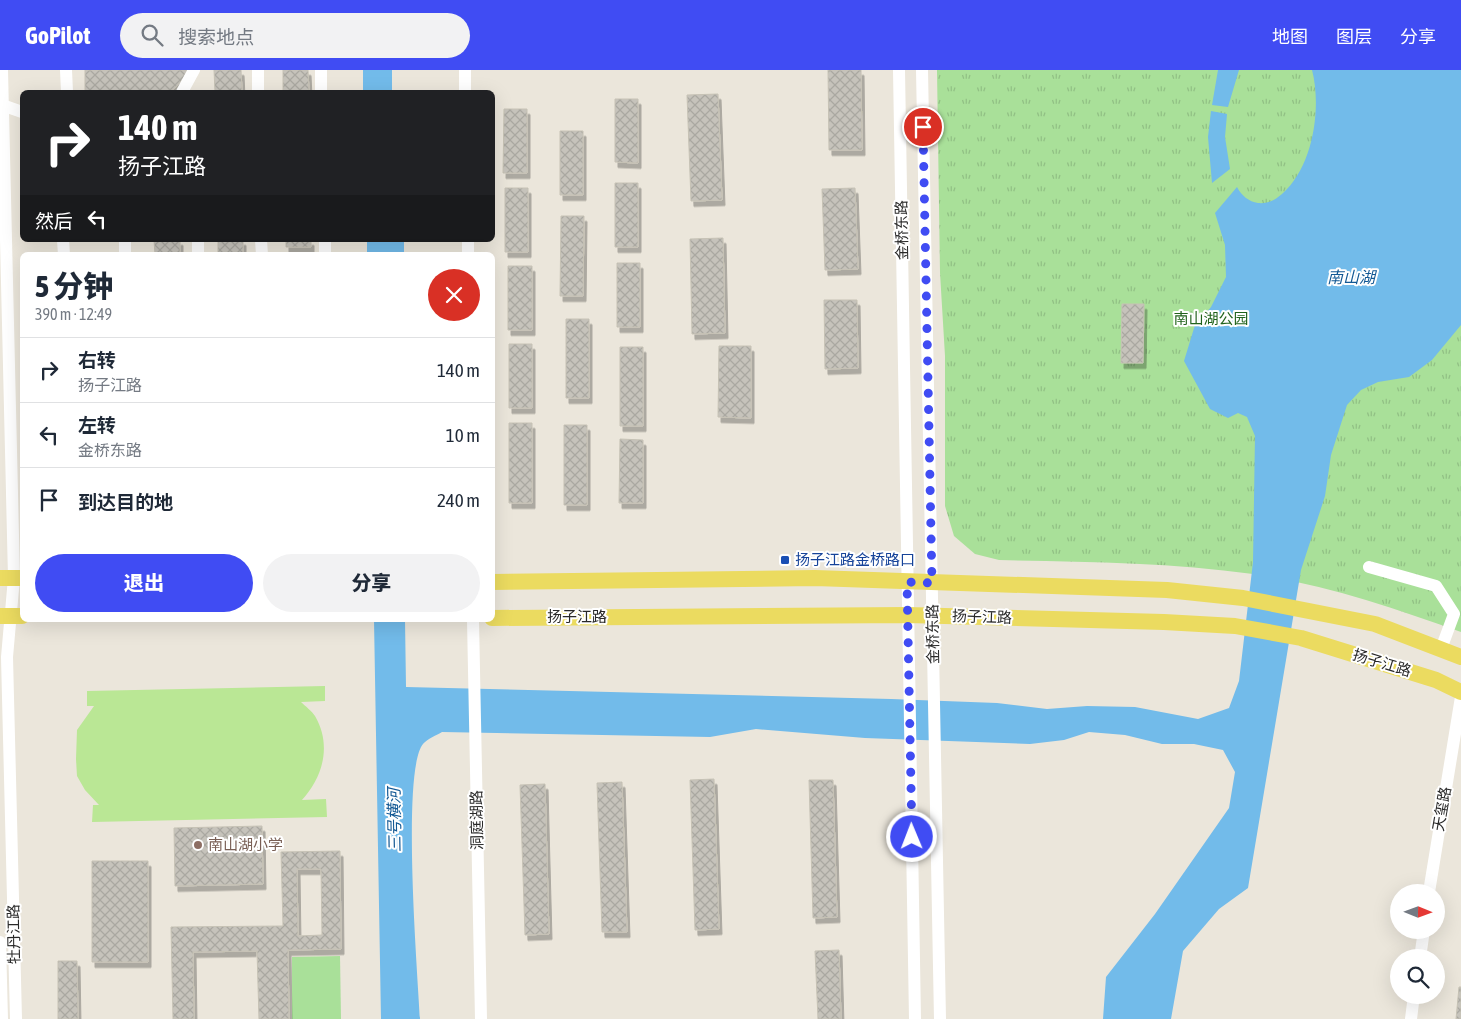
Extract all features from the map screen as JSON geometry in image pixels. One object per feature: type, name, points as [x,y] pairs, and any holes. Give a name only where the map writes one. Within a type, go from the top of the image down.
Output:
[{"type":"main road","points":[[495,582],[815,578],[1167,590],[1243,598],[1375,624],[1461,657]]},
{"type":"main road","name":"扬子江路","points":[[495,618],[908,615],[1164,622],[1234,626],[1301,638],[1436,680],[1461,692]]},
{"type":"street","name":"牡丹江路","points":[[2,70],[12,578],[8,667],[16,1019]]},
{"type":"street","points":[[66,70],[67,90]]},
{"type":"street","points":[[183,90],[194,70]]},
{"type":"street","points":[[258,70],[258,90]]},
{"type":"street","points":[[321,70],[322,90]]},
{"type":"street","points":[[465,70],[465,90]]},
{"type":"street","name":"金桥东路","points":[[899,70],[915,1019]]},
{"type":"street","name":"金桥东路","points":[[922,70],[934,616],[940,1019]]},
{"type":"street","points":[[2,105],[20,111]]},
{"type":"street","points":[[1369,568],[1436,586],[1454,614],[1441,648]]},
{"type":"street","name":"洞庭湖路","points":[[473,622],[480,1019]]},
{"type":"street","name":"天玺路","points":[[1430,884],[1461,697]]},
{"type":"street","name":"牡丹江路","points":[[0,942],[2,1019]]},
{"type":"street","points":[[1410,1019],[1412,1004]]},
{"type":"green space","name":"南山湖公园","points":[[937,70],[1461,70],[1461,632],[1359,598],[1280,578],[1190,567],[999,560],[975,554],[954,536],[945,506],[945,356],[940,273]]},
{"type":"green space","points":[[325,686],[325,701],[301,702],[315,716],[323,738],[324,749],[320,771],[302,800],[326,799],[327,817],[92,822],[93,805],[99,805],[85,790],[77,776],[76,759],[77,730],[94,706],[87,706],[87,691]]},
{"type":"green space","points":[[340,956],[341,1019],[292,1019],[292,957]]},
{"type":"water","points":[[363,70],[392,70],[392,90],[363,90]]},
{"type":"water","points":[[1218,70],[1239,70],[1228,107],[1212,105]]},
{"type":"water","name":"南山湖","points":[[1312,70],[1461,70],[1461,325],[1432,360],[1409,377],[1378,382],[1361,390],[1347,405],[1331,455],[1325,496],[1301,570],[1248,888],[1219,909],[1183,951],[1171,1019],[1103,1019],[1106,977],[1155,914],[1229,808],[1235,772],[1223,750],[1194,744],[1162,744],[1125,735],[1089,732],[1064,740],[1030,744],[865,738],[756,729],[710,737],[442,732],[427,740],[423,744],[416,762],[412,831],[412,875],[420,1019],[381,1019],[374,622],[405,622],[406,687],[891,699],[997,703],[1047,709],[1087,706],[1135,707],[1198,719],[1229,708],[1239,681],[1253,562],[1255,436],[1247,417],[1238,413],[1228,418],[1210,409],[1184,361],[1195,325],[1211,307],[1226,277],[1225,245],[1215,213],[1237,187],[1248,200],[1262,203],[1277,198],[1293,182],[1308,153],[1312,136],[1316,102]]},
{"type":"water","points":[[1211,111],[1227,114],[1225,137],[1230,169],[1212,183],[1208,137]]},
{"type":"water","points":[[367,242],[404,242],[404,252],[367,252]]},
{"type":"building","points":[[85,70],[187,70],[184,78],[173,90],[85,90]]},
{"type":"building","points":[[214,70],[241,70],[242,90],[215,90]]},
{"type":"building","points":[[283,70],[308,70],[309,90],[283,90]]},
{"type":"building","points":[[828,70],[861,70],[862,150],[829,150]]},
{"type":"building","points":[[718,94],[722,200],[691,201],[687,95]]},
{"type":"building","points":[[615,99],[638,99],[638,163],[615,162]]},
{"type":"building","points":[[504,109],[527,109],[527,173],[503,173]]},
{"type":"building","points":[[560,131],[583,131],[583,195],[560,195]]},
{"type":"building","points":[[615,183],[638,183],[638,247],[615,247]]},
{"type":"building","points":[[505,188],[528,188],[528,252],[505,252]]},
{"type":"building","points":[[855,188],[858,269],[825,270],[822,189]]},
{"type":"building","points":[[561,216],[584,216],[583,296],[560,296]]},
{"type":"building","points":[[723,238],[725,333],[692,334],[690,239]]},
{"type":"building","points":[[154,242],[180,242],[180,252],[155,252]]},
{"type":"building","points":[[218,242],[243,242],[243,252],[218,252]]},
{"type":"building","points":[[286,242],[311,242],[311,247],[286,247]]},
{"type":"building","points":[[617,263],[640,263],[640,327],[617,327]]},
{"type":"building","points":[[508,266],[532,266],[532,330],[508,330]]},
{"type":"building","points":[[824,300],[857,300],[858,368],[825,369]]},
{"type":"building","points":[[1122,304],[1144,304],[1143,363],[1121,363]]},
{"type":"building","points":[[566,319],[589,319],[589,398],[566,398]]},
{"type":"building","points":[[509,344],[532,344],[532,408],[509,408]]},
{"type":"building","points":[[719,346],[751,346],[751,418],[718,417]]},
{"type":"building","points":[[620,347],[643,347],[643,426],[620,426]]},
{"type":"building","points":[[509,423],[532,423],[532,503],[509,503]]},
{"type":"building","points":[[564,425],[587,425],[587,505],[564,505]]},
{"type":"building","points":[[620,439],[643,440],[643,503],[619,503]]},
{"type":"building","points":[[714,779],[719,929],[695,930],[690,780]]},
{"type":"building","points":[[809,780],[833,780],[837,917],[813,918]]},
{"type":"building","points":[[622,782],[627,932],[602,932],[597,783]]},
{"type":"building","points":[[545,784],[549,934],[525,935],[520,785]]},
{"type":"building","points":[[262,826],[263,884],[175,886],[174,828]]},
{"type":"building","points":[[340,851],[341,949],[288,950],[289,1019],[259,1019],[257,951],[193,952],[194,1019],[173,1019],[171,927],[283,926],[281,852]],"holes":[[[297,869],[321,869],[322,935],[298,936]]]},
{"type":"building","points":[[92,861],[148,861],[148,962],[92,962]]},
{"type":"building","points":[[839,950],[841,1019],[818,1019],[815,951]]},
{"type":"building","points":[[58,961],[77,961],[78,1019],[58,1019]]},
{"type":"building","points":[[1459,987],[1461,987],[1461,1019],[1456,1019]]},
{"type":"place","name":"扬子江路金桥路口","points":[[785,560]]},
{"type":"place","name":"南山湖小学","points":[[198,845]]},
{"type":"route","points":[[912,837],[907,582],[932,583],[923,127]]},
{"type":"water label","name":"三号横河","points":[[394,820]]}]
